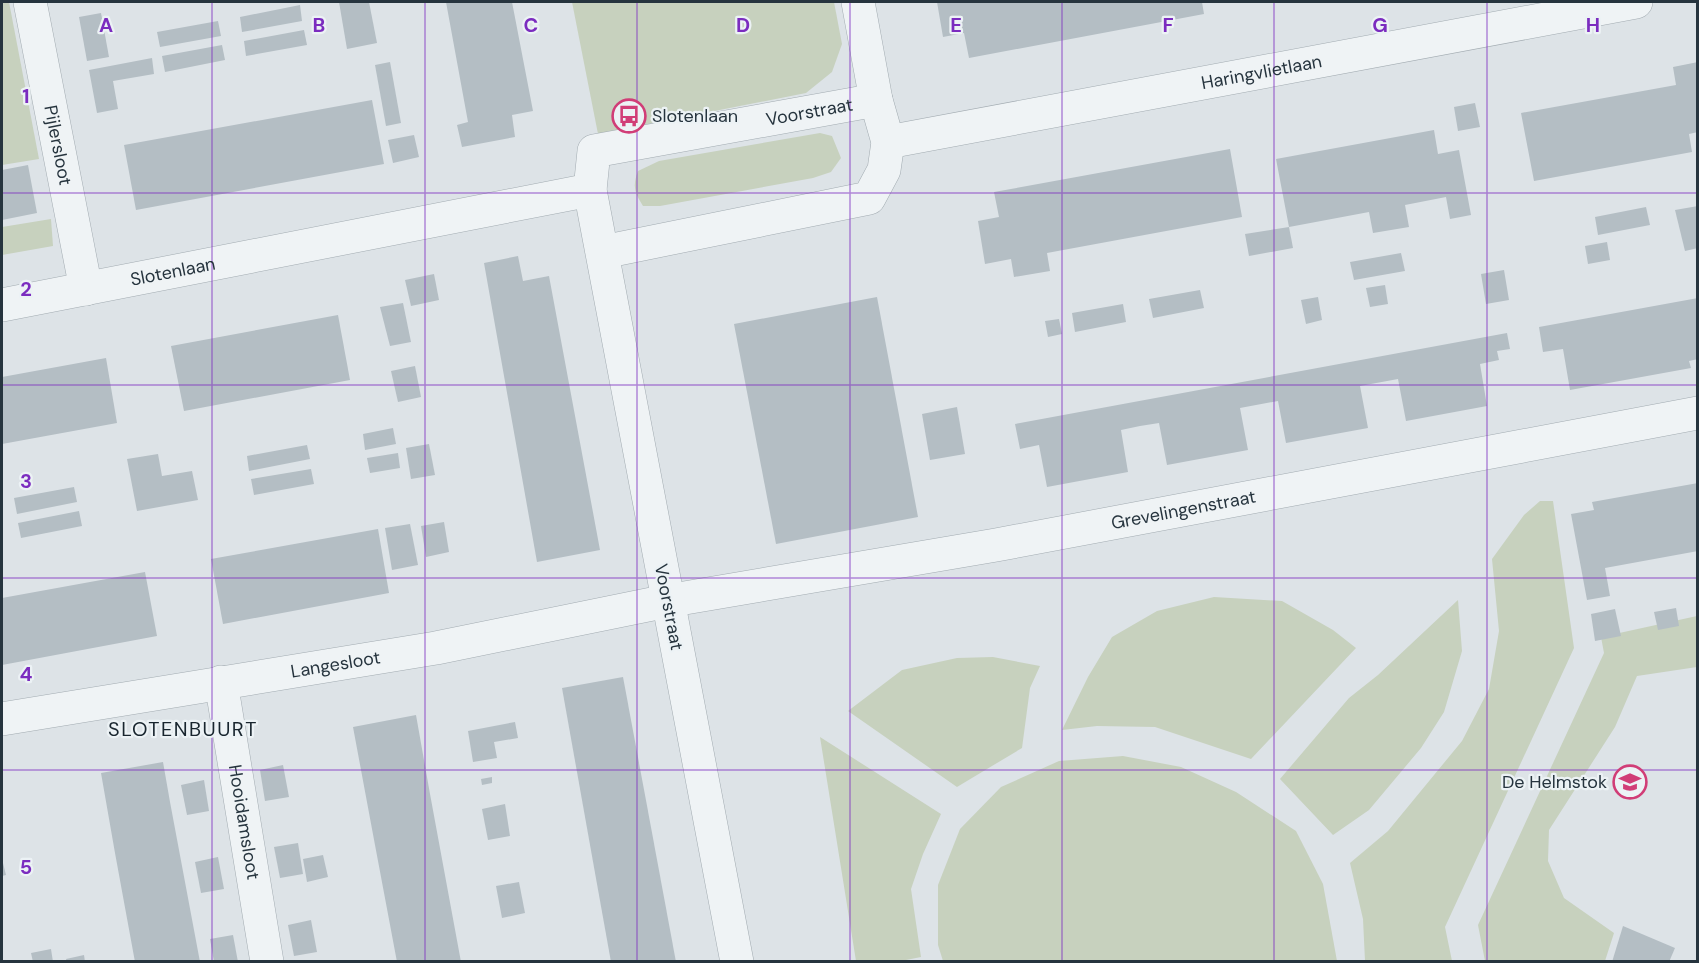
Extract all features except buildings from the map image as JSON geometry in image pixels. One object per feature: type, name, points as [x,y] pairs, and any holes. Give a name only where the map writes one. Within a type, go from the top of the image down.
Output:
[{"type":"street","name":"Pijlersloot","points":[[30,2],[86,289]]},
{"type":"street","name":"Voorstraat","points":[[603,252],[869,198],[884,170],[888,142],[876,100],[858,2]]},
{"type":"street","name":"Haringvlietlaan","points":[[888,142],[1635,2]]},
{"type":"street","name":"Voorstraat","points":[[737,962],[590,190],[594,151],[876,100]]},
{"type":"street","name":"Slotenlaan","points":[[2,305],[590,190]]},
{"type":"street","name":"Grevelingenstraat","points":[[667,601],[996,545],[1698,413]]},
{"type":"street","name":"Langesloot","points":[[2,719],[436,648],[667,601]]},
{"type":"street","name":"Hooidamsloot","points":[[221,682],[267,962]]},
{"type":"green space","points":[[2,2],[9,2],[39,159],[2,165]]},
{"type":"green space","points":[[572,2],[834,2],[842,44],[832,72],[806,93],[598,134]]},
{"type":"green space","points":[[820,133],[832,136],[841,158],[831,172],[813,178],[660,206],[643,206],[636,193],[635,181],[638,171],[659,161]]},
{"type":"green space","points":[[51,219],[53,246],[2,255],[2,227]]},
{"type":"green space","points":[[1540,501],[1553,501],[1574,648],[1445,927],[1452,961],[1365,961],[1363,919],[1350,863],[1388,831],[1462,741],[1489,689],[1499,631],[1492,559],[1524,515]]},
{"type":"green space","points":[[1214,597],[1282,601],[1333,630],[1356,648],[1251,759],[1155,727],[1097,726],[1062,730],[1088,677],[1112,637],[1157,611]]},
{"type":"green space","points":[[1458,600],[1462,651],[1444,712],[1421,748],[1369,810],[1333,835],[1280,779],[1349,698],[1378,675]]},
{"type":"green space","points":[[1697,616],[1697,667],[1637,676],[1615,727],[1549,830],[1548,861],[1564,898],[1614,933],[1605,961],[1485,961],[1478,925],[1604,653],[1601,637]]},
{"type":"green space","points":[[993,657],[1040,666],[1030,688],[1022,748],[957,787],[848,711],[902,670],[957,658]]},
{"type":"green space","points":[[820,737],[941,814],[923,854],[911,889],[921,957],[901,961],[856,961]]},
{"type":"green space","points":[[1123,756],[1181,767],[1236,792],[1296,831],[1323,884],[1337,961],[943,961],[938,945],[938,885],[960,829],[1001,787],[1059,761]]},
{"type":"place","name":"Slotenlaan","points":[[629,116]]},
{"type":"place","name":"De Helmstok","points":[[1630,782]]},
{"type":"district","name":"SLOTENBUURT","points":[[183,729]]}]
